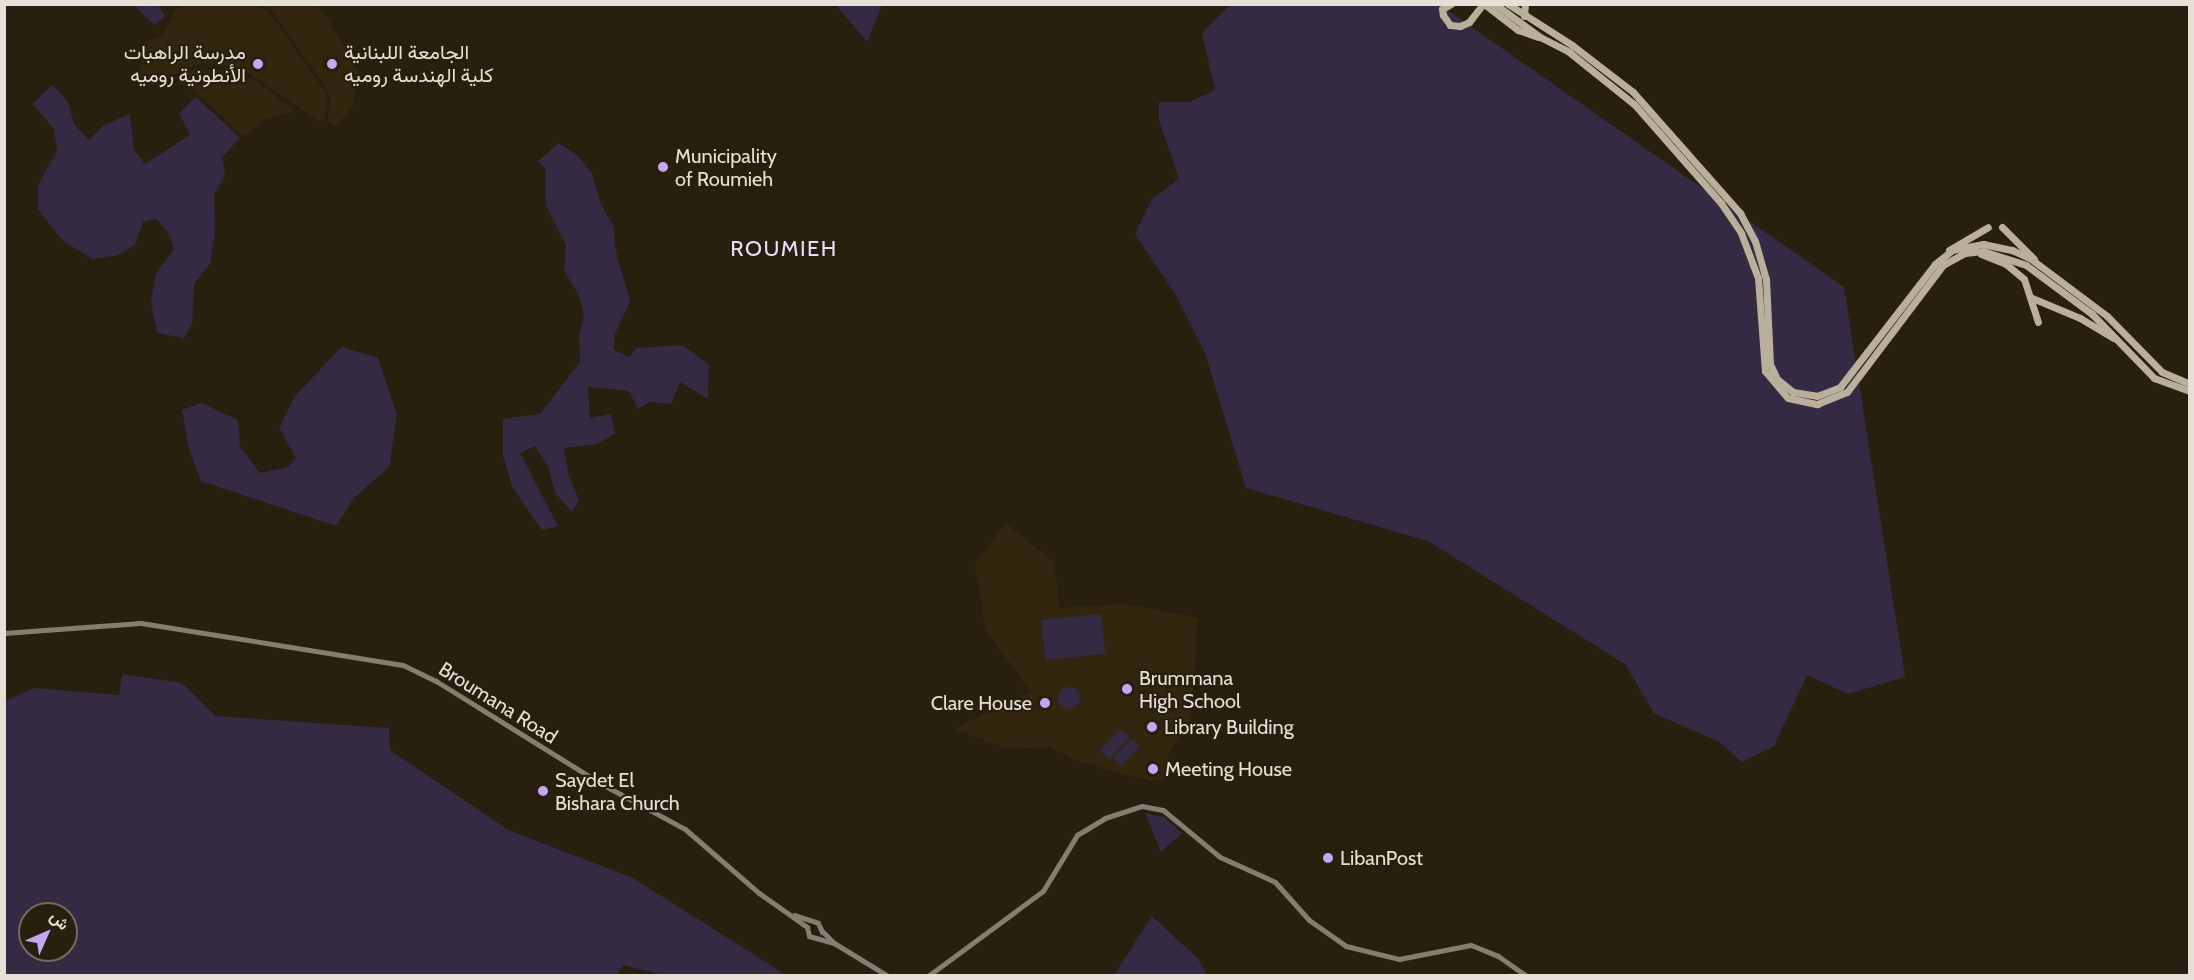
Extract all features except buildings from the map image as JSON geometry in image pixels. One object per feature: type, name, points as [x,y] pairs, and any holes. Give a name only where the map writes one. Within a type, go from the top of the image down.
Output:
[{"type":"highway","points":[[1451,4],[1442,9],[1447,23],[1460,26],[1469,22],[1484,4],[1518,30],[1540,37]]},
{"type":"highway","points":[[1495,4],[1540,37],[1569,52],[1634,104],[1731,216],[1758,278],[1765,372],[1788,398],[1817,404],[1847,392],[1936,273],[1953,258],[1973,252],[1994,252],[2026,265],[2092,314],[2154,378],[2190,391]]},
{"type":"highway","points":[[1511,7],[1523,4],[1524,16]]},
{"type":"highway","points":[[1511,7],[1572,45],[1633,92],[1740,213],[1755,241],[1768,285],[1770,364],[1777,379],[1793,392],[1817,396],[1840,387],[1944,255],[1955,244],[1988,227]]},
{"type":"highway","points":[[2002,227],[2040,265]]},
{"type":"highway","points":[[1944,255],[1962,247],[1993,244],[2022,254],[2108,316],[2162,372],[2190,384]]},
{"type":"highway","points":[[1973,252],[2015,270],[2027,284],[2038,322]]},
{"type":"highway","points":[[2032,298],[2080,318],[2121,342]]},
{"type":"main road","name":"Broumana Road","points":[[4,633],[74,625],[155,625],[375,658],[426,675],[571,766],[685,829],[782,910],[810,925]]},
{"type":"main road","points":[[928,975],[1043,891],[1077,835],[1105,818],[1142,806],[1163,810],[1220,857],[1275,882],[1309,920],[1346,946],[1399,959],[1471,945],[1498,956],[1527,975]]},
{"type":"main road","points":[[834,943],[809,936],[810,925],[819,924],[822,931],[834,943],[888,975]]},
{"type":"main road","points":[[816,938],[822,931]]},
{"type":"shaded area","name":"مدرسة الراهبات الأنطونية روميه","points":[[186,4],[258,5],[270,13],[327,94],[325,120],[320,122],[250,73],[223,65],[200,63],[145,88],[137,88],[138,70],[149,41],[163,35],[176,9]]},
{"type":"shaded area","points":[[134,5],[158,5],[165,16],[155,25]]},
{"type":"shaded area","name":"الجامعة اللبنانية كلية الهندسة روميه","points":[[262,5],[317,5],[330,22],[362,81],[356,85],[352,107],[336,126],[327,121],[331,102],[328,91],[272,11]]},
{"type":"shaded area","points":[[836,5],[882,5],[867,42]]},
{"type":"shaded area","points":[[1230,5],[1440,5],[1844,287],[1905,677],[1848,694],[1807,675],[1774,746],[1742,762],[1719,742],[1654,713],[1625,664],[1428,541],[1246,488],[1205,353],[1174,292],[1135,234],[1152,199],[1179,179],[1159,120],[1159,102],[1190,102],[1215,90],[1202,33]]},
{"type":"shaded area","points":[[196,68],[236,74],[256,81],[295,111],[267,118],[243,136],[200,96],[179,83],[176,78]]},
{"type":"shaded area","points":[[52,85],[68,102],[74,124],[89,140],[104,125],[130,114],[134,150],[145,164],[190,135],[179,113],[196,97],[240,138],[222,157],[225,175],[214,195],[215,230],[210,264],[194,284],[192,324],[184,338],[157,333],[151,302],[156,273],[174,249],[170,236],[157,219],[143,222],[135,245],[118,255],[92,259],[62,240],[38,209],[38,185],[57,151],[54,129],[33,104]]},
{"type":"shaded area","points":[[559,143],[578,156],[592,173],[601,204],[614,227],[615,248],[630,301],[614,336],[614,350],[629,357],[637,348],[683,345],[709,365],[708,399],[680,382],[671,404],[649,402],[638,409],[629,391],[588,387],[590,418],[611,414],[615,433],[597,444],[564,448],[568,473],[579,500],[572,512],[555,493],[549,468],[535,446],[520,453],[558,526],[542,530],[512,487],[503,454],[503,419],[540,414],[580,362],[579,336],[584,315],[578,293],[564,271],[566,245],[546,205],[546,170],[538,161]]},
{"type":"shaded area","points":[[342,347],[378,358],[397,415],[389,467],[354,498],[336,526],[201,481],[189,449],[182,410],[202,403],[238,420],[240,447],[260,473],[288,467],[296,458],[279,428],[295,396]]},
{"type":"shaded area","name":"Brummana High School","points":[[1006,523],[1054,562],[1059,608],[1125,604],[1198,618],[1191,720],[1168,755],[1165,779],[1151,781],[1077,761],[1050,747],[1008,749],[954,729],[1031,692],[986,630],[975,564]]},
{"type":"shaded area","points":[[1101,614],[1105,654],[1046,660],[1041,620]]},
{"type":"shaded area","points":[[122,674],[182,683],[215,716],[389,728],[390,750],[508,830],[633,878],[786,975],[663,975],[623,965],[616,976],[5,975],[5,701],[34,688],[119,695]]},
{"type":"shaded area","points":[[1069,687],[1077,690],[1080,698],[1077,706],[1069,709],[1061,706],[1058,698],[1061,690]]},
{"type":"shaded area","points":[[1121,729],[1130,738],[1109,759],[1100,750]]},
{"type":"shaded area","points":[[1132,739],[1140,747],[1121,766],[1113,758]]},
{"type":"shaded area","points":[[1145,813],[1164,817],[1182,833],[1161,852]]},
{"type":"shaded area","points":[[1152,916],[1198,959],[1207,975],[1114,975]]},
{"type":"place","name":"مدرسة الراهبات الأنطونية روميه","points":[[258,64]]},
{"type":"place","name":"الجامعة اللبنانية كلية الهندسة روميه","points":[[332,64]]},
{"type":"place","name":"Municipality of Roumieh","points":[[663,167]]},
{"type":"place","name":"Brummana High School","points":[[1127,689]]},
{"type":"place","name":"Clare House","points":[[1045,703]]},
{"type":"place","name":"Library Building","points":[[1152,727]]},
{"type":"place","name":"Meeting House","points":[[1153,769]]},
{"type":"place","name":"Saydet El Bishara Church","points":[[543,791]]},
{"type":"place","name":"LibanPost","points":[[1328,858]]},
{"type":"district","name":"ROUMIEH","points":[[784,249]]}]
